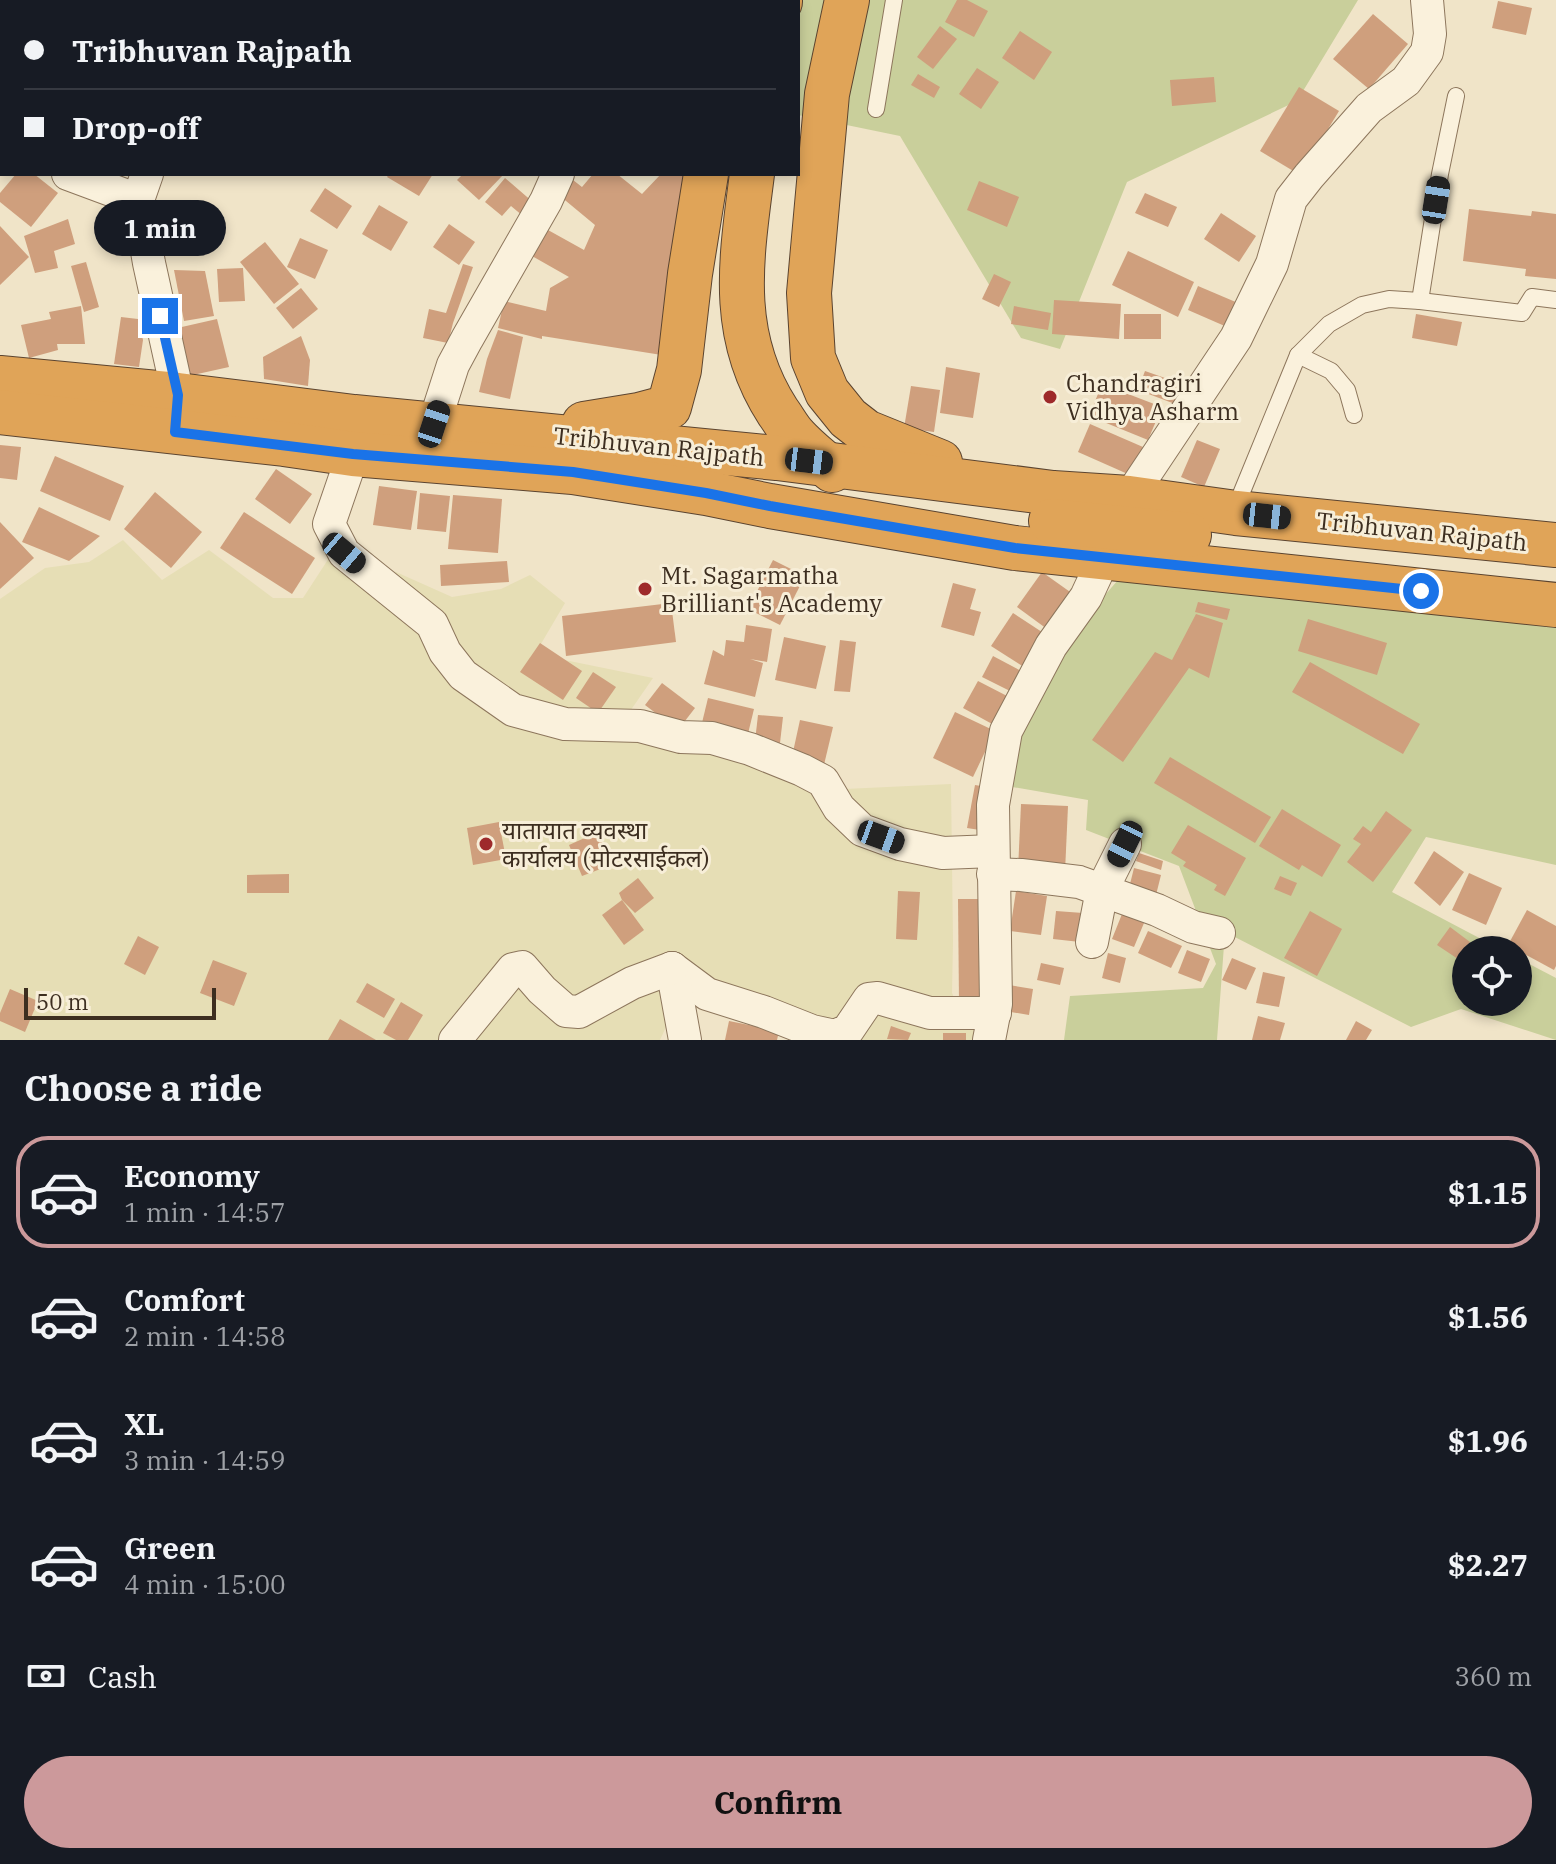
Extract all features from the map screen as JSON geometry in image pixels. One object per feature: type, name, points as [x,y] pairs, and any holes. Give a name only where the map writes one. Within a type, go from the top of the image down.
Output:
[{"type":"highway","points":[[847,0],[827,94],[809,293],[813,358],[827,392],[848,418],[866,432],[997,485]]},
{"type":"highway","points":[[494,430],[585,424],[669,407],[679,370],[706,176]]},
{"type":"highway","points":[[752,176],[741,295],[747,341],[756,370],[794,436],[851,486],[914,507],[1556,573]]},
{"type":"highway","name":"Tribhuvan Rajpath","points":[[0,378],[353,454],[573,472],[1015,548],[1556,605]]},
{"type":"highway","name":"Tribhuvan Rajpath","points":[[0,412],[354,417],[777,458],[1053,493],[1129,498],[1236,513],[1556,545]]},
{"type":"street","points":[[1129,498],[1236,338],[1272,264],[1291,199],[1369,108],[1406,81],[1427,52],[1430,34],[1427,0]]},
{"type":"street","points":[[79,176],[142,187],[149,263],[177,414]]},
{"type":"street","points":[[434,424],[453,365],[557,176]]},
{"type":"street","points":[[353,454],[329,524],[344,553],[432,624],[445,652],[463,675],[513,710],[565,724],[640,726],[681,737],[712,738],[750,749],[823,781],[839,808],[862,830],[900,844],[993,863],[1021,875],[1079,882],[1157,910],[1193,927],[1219,933]]},
{"type":"street","points":[[672,968],[707,994],[812,1031],[835,1036],[848,1030],[869,999],[878,998],[992,1026],[996,1004],[994,795],[1006,731],[1051,646],[1086,597],[1104,558]]},
{"type":"street","points":[[1092,942],[1102,890],[1125,844]]},
{"type":"street","points":[[455,1040],[513,969],[522,967],[566,1011],[579,1012],[632,983],[672,968]]},
{"type":"street","points":[[672,968],[685,1040]]},
{"type":"lane","points":[[876,109],[894,0]]},
{"type":"lane","points":[[1420,301],[1456,96]]},
{"type":"lane","points":[[1236,513],[1298,355],[1329,324],[1362,305],[1389,299],[1522,313],[1532,297],[1556,300]]},
{"type":"lane","points":[[1298,355],[1331,371],[1347,390],[1354,415]]},
{"type":"shaded area","points":[[123,540],[162,580],[209,550],[273,598],[303,598],[329,558],[396,572],[452,597],[501,589],[530,575],[565,603],[535,654],[653,678],[626,717],[845,789],[951,784],[952,993],[962,1015],[976,1031],[974,1040],[792,1040],[784,1020],[678,1001],[660,1040],[0,1040],[0,599],[45,568],[89,562]]},
{"type":"green space","points":[[800,0],[1358,0],[1297,101],[1127,182],[1060,349],[1021,338],[900,136],[800,115]]},
{"type":"green space","points":[[1154,539],[1556,592],[1556,865],[1426,837],[1392,892],[1475,936],[1452,936],[1452,1012],[1411,1027],[1225,932],[1217,1040],[1064,1040],[1070,996],[1203,988],[1216,964],[1179,866],[1086,830],[1088,800],[995,784],[1062,644]]},
{"type":"green space","points":[[1532,965],[1556,978],[1556,1040],[1482,1016],[1532,1016]]},
{"type":"building","points":[[957,0],[967,0],[988,11],[974,37],[945,22]]},
{"type":"building","points":[[1498,1],[1532,8],[1526,35],[1492,28]]},
{"type":"building","points":[[1373,14],[1408,44],[1369,89],[1333,59]]},
{"type":"building","points":[[940,26],[957,39],[933,69],[917,57]]},
{"type":"building","points":[[1020,31],[1052,52],[1034,80],[1002,58]]},
{"type":"building","points":[[977,68],[999,82],[981,109],[959,94]]},
{"type":"building","points":[[918,74],[940,87],[934,98],[911,85]]},
{"type":"building","points":[[1214,77],[1216,102],[1172,106],[1170,80]]},
{"type":"building","points":[[1299,87],[1339,111],[1300,175],[1260,151]]},
{"type":"building","points":[[14,176],[37,176],[58,193],[31,227],[0,202],[0,193]]},
{"type":"building","points":[[388,176],[432,176],[419,196]]},
{"type":"building","points":[[461,176],[502,176],[479,200],[457,180]]},
{"type":"building","points":[[591,176],[620,176],[642,194],[659,176],[692,176],[668,356],[542,336],[542,339],[498,328],[504,301],[546,311],[550,288],[569,277],[532,256],[548,230],[584,250],[595,225],[560,196],[573,180],[582,187]]},
{"type":"building","points":[[505,178],[534,203],[523,216],[511,206],[502,216],[485,202]]},
{"type":"building","points":[[979,181],[1019,197],[1007,227],[967,210]]},
{"type":"building","points":[[325,188],[352,206],[337,229],[310,211]]},
{"type":"building","points":[[1145,193],[1177,207],[1168,227],[1135,213]]},
{"type":"building","points":[[379,205],[408,222],[391,251],[362,234]]},
{"type":"building","points":[[1469,209],[1531,216],[1532,211],[1556,214],[1556,279],[1525,276],[1526,269],[1463,261]]},
{"type":"building","points":[[1221,213],[1256,236],[1239,262],[1204,239]]},
{"type":"building","points":[[68,219],[75,244],[54,251],[58,268],[35,273],[24,236]]},
{"type":"building","points":[[449,224],[475,242],[459,265],[433,247]]},
{"type":"building","points":[[0,226],[29,257],[0,285]]},
{"type":"building","points":[[300,238],[328,250],[315,279],[287,267]]},
{"type":"building","points":[[265,242],[299,284],[274,304],[240,262]]},
{"type":"building","points":[[1128,251],[1194,282],[1178,317],[1112,285]]},
{"type":"building","points":[[86,262],[99,307],[84,312],[71,266]]},
{"type":"building","points":[[463,264],[473,267],[448,343],[423,338],[429,309],[446,313]]},
{"type":"building","points":[[243,268],[245,301],[219,302],[217,269]]},
{"type":"building","points":[[174,270],[205,271],[214,316],[184,321]]},
{"type":"building","points":[[994,274],[1011,282],[999,307],[982,299]]},
{"type":"building","points":[[1198,286],[1238,303],[1227,327],[1188,310]]},
{"type":"building","points":[[301,288],[318,309],[293,329],[276,308]]},
{"type":"building","points":[[1054,300],[1121,304],[1119,339],[1052,334]]},
{"type":"building","points":[[81,306],[85,344],[57,344],[58,350],[29,358],[21,325],[51,319],[49,312]]},
{"type":"building","points":[[1014,306],[1051,313],[1048,330],[1011,324]]},
{"type":"building","points":[[1124,314],[1161,314],[1161,339],[1124,339]]},
{"type":"building","points":[[1416,314],[1462,322],[1457,346],[1412,338]]},
{"type":"building","points":[[121,317],[138,319],[143,340],[139,367],[114,364]]},
{"type":"building","points":[[217,319],[229,367],[184,377],[173,329]]},
{"type":"building","points":[[498,330],[523,337],[510,399],[479,392]]},
{"type":"building","points":[[301,336],[310,360],[308,386],[264,379],[263,357]]},
{"type":"building","points":[[946,367],[980,373],[973,418],[940,413]]},
{"type":"building","points":[[1145,371],[1182,384],[1175,404],[1138,390]]},
{"type":"building","points":[[1102,384],[1162,407],[1148,440],[1089,416]]},
{"type":"building","points":[[911,386],[940,390],[934,432],[904,428]]},
{"type":"building","points":[[1090,424],[1143,447],[1130,475],[1078,452]]},
{"type":"building","points":[[1197,440],[1220,449],[1204,487],[1181,477]]},
{"type":"building","points":[[0,445],[21,447],[17,480],[0,478]]},
{"type":"building","points":[[55,456],[124,486],[110,521],[40,491]]},
{"type":"building","points":[[276,469],[312,494],[290,524],[255,499]]},
{"type":"building","points":[[379,486],[417,491],[411,530],[373,525]]},
{"type":"building","points":[[155,492],[202,532],[171,568],[124,529]]},
{"type":"building","points":[[420,493],[450,496],[446,532],[417,529]]},
{"type":"building","points":[[453,495],[502,499],[498,553],[448,549]]},
{"type":"building","points":[[39,507],[100,536],[69,561],[22,542]]},
{"type":"building","points":[[244,512],[315,558],[292,594],[220,548]]},
{"type":"building","points":[[0,522],[34,558],[0,589]]},
{"type":"building","points":[[773,560],[805,576],[780,625],[748,609]]},
{"type":"building","points":[[507,561],[509,582],[441,586],[440,565]]},
{"type":"building","points":[[1042,572],[1073,594],[1047,629],[1017,607]]},
{"type":"building","points":[[953,583],[976,589],[970,609],[981,612],[974,636],[941,627]]},
{"type":"building","points":[[1198,602],[1230,609],[1227,620],[1195,612]]},
{"type":"building","points":[[671,603],[676,642],[566,656],[562,616]]},
{"type":"building","points":[[1013,613],[1045,634],[1024,667],[991,646]]},
{"type":"building","points":[[1196,614],[1223,623],[1209,678],[1189,668],[1123,762],[1092,740],[1155,652],[1172,660]]},
{"type":"building","points":[[1308,619],[1387,643],[1377,675],[1298,651]]},
{"type":"building","points":[[746,625],[772,629],[767,662],[750,659],[763,663],[755,697],[704,684],[713,650],[724,656],[726,640],[744,642]]},
{"type":"building","points":[[784,637],[826,646],[816,689],[775,680]]},
{"type":"building","points":[[840,640],[856,642],[850,692],[834,691]]},
{"type":"building","points":[[540,643],[582,671],[563,700],[520,672]]},
{"type":"building","points":[[993,656],[1023,672],[1012,692],[982,677]]},
{"type":"building","points":[[1310,662],[1420,724],[1403,754],[1292,692]]},
{"type":"building","points":[[593,672],[616,687],[598,713],[576,698]]},
{"type":"building","points":[[978,681],[1009,697],[994,725],[963,708]]},
{"type":"building","points":[[662,683],[695,708],[678,730],[645,705]]},
{"type":"building","points":[[708,698],[754,709],[746,742],[700,731]]},
{"type":"building","points":[[955,712],[995,731],[973,777],[933,758]]},
{"type":"building","points":[[758,715],[783,717],[780,743],[755,741]]},
{"type":"building","points":[[800,720],[833,727],[823,769],[791,761]]},
{"type":"building","points":[[1170,757],[1271,817],[1255,843],[1154,783]]},
{"type":"building","points":[[975,785],[993,788],[986,831],[967,828]]},
{"type":"building","points":[[1021,804],[1068,806],[1065,872],[1018,870]]},
{"type":"building","points":[[1282,809],[1341,845],[1322,877],[1302,865],[1299,870],[1259,846]]},
{"type":"building","points":[[1386,811],[1412,830],[1373,882],[1347,862],[1361,844],[1353,839],[1363,826],[1371,832]]},
{"type":"building","name":"यातायात व्यवस्था कार्यालय (मोटरसाईकल)","points":[[499,822],[506,859],[473,865],[467,828]]},
{"type":"building","points":[[1188,825],[1246,858],[1225,896],[1214,890],[1217,885],[1183,866],[1186,862],[1171,853]]},
{"type":"building","points":[[598,832],[611,865],[582,876],[569,845]]},
{"type":"building","points":[[1434,851],[1464,872],[1440,906],[1414,883]]},
{"type":"building","points":[[1139,853],[1163,861],[1161,870],[1136,861]]},
{"type":"building","points":[[1134,868],[1161,875],[1155,899],[1128,892]]},
{"type":"building","points":[[1469,873],[1502,888],[1486,925],[1452,910]]},
{"type":"building","points":[[289,874],[289,893],[247,893],[247,875]]},
{"type":"building","points":[[1280,876],[1297,883],[1291,896],[1274,889]]},
{"type":"building","points":[[638,878],[654,898],[635,913],[619,893]]},
{"type":"building","points":[[898,891],[920,892],[917,940],[896,939]]},
{"type":"building","points":[[1016,891],[1047,896],[1041,935],[1010,931]]},
{"type":"building","points":[[958,899],[979,899],[980,1003],[959,1003]]},
{"type":"building","points":[[622,900],[644,930],[624,945],[602,915]]},
{"type":"building","points":[[1527,910],[1556,926],[1554,970],[1532,958],[1532,936],[1513,936]]},
{"type":"building","points":[[1056,911],[1083,913],[1080,942],[1053,939]]},
{"type":"building","points":[[1310,911],[1342,929],[1317,976],[1284,958]]},
{"type":"building","points":[[1122,914],[1144,923],[1134,947],[1112,939]]},
{"type":"building","points":[[1450,927],[1462,936],[1452,936],[1452,955],[1437,945]]},
{"type":"building","points":[[1148,931],[1182,946],[1171,968],[1138,953]]},
{"type":"building","points":[[138,936],[159,947],[145,975],[124,964]]},
{"type":"building","points":[[1187,950],[1210,959],[1201,982],[1178,973]]},
{"type":"building","points":[[1108,953],[1126,958],[1120,983],[1102,978]]},
{"type":"building","points":[[1232,958],[1256,968],[1246,990],[1222,980]]},
{"type":"building","points":[[213,960],[247,973],[234,1006],[200,993]]},
{"type":"building","points":[[1041,963],[1064,968],[1060,985],[1037,980]]},
{"type":"building","points":[[1263,972],[1285,977],[1279,1007],[1256,1003]]},
{"type":"building","points":[[367,983],[395,999],[384,1018],[356,1002]]},
{"type":"building","points":[[1009,985],[1033,989],[1029,1015],[1005,1011]]},
{"type":"building","points":[[10,989],[38,1001],[25,1032],[0,1021]]},
{"type":"building","points":[[401,1002],[423,1015],[408,1040],[396,1040],[383,1033]]},
{"type":"building","points":[[1258,1016],[1285,1023],[1280,1040],[1252,1040]]},
{"type":"building","points":[[340,1019],[376,1040],[328,1040]]},
{"type":"building","points":[[729,1021],[779,1031],[777,1040],[725,1040]]},
{"type":"building","points":[[1356,1021],[1372,1030],[1366,1040],[1346,1040]]},
{"type":"building","points":[[891,1026],[911,1033],[908,1040],[887,1039]]},
{"type":"building","points":[[943,1033],[966,1033],[966,1040],[943,1040]]},
{"type":"place","name":"Chandragiri Vidhya Asharm","points":[[1050,397]]},
{"type":"place","name":"Mt. Sagarmatha Brilliant's Academy","points":[[645,589]]},
{"type":"place","name":"यातायात व्यवस्था कार्यालय (मोटरसाईकल)","points":[[486,844]]},
{"type":"route","points":[[160,316],[178,395],[175,432],[353,454],[573,472],[1015,548],[1421,591]]}]
